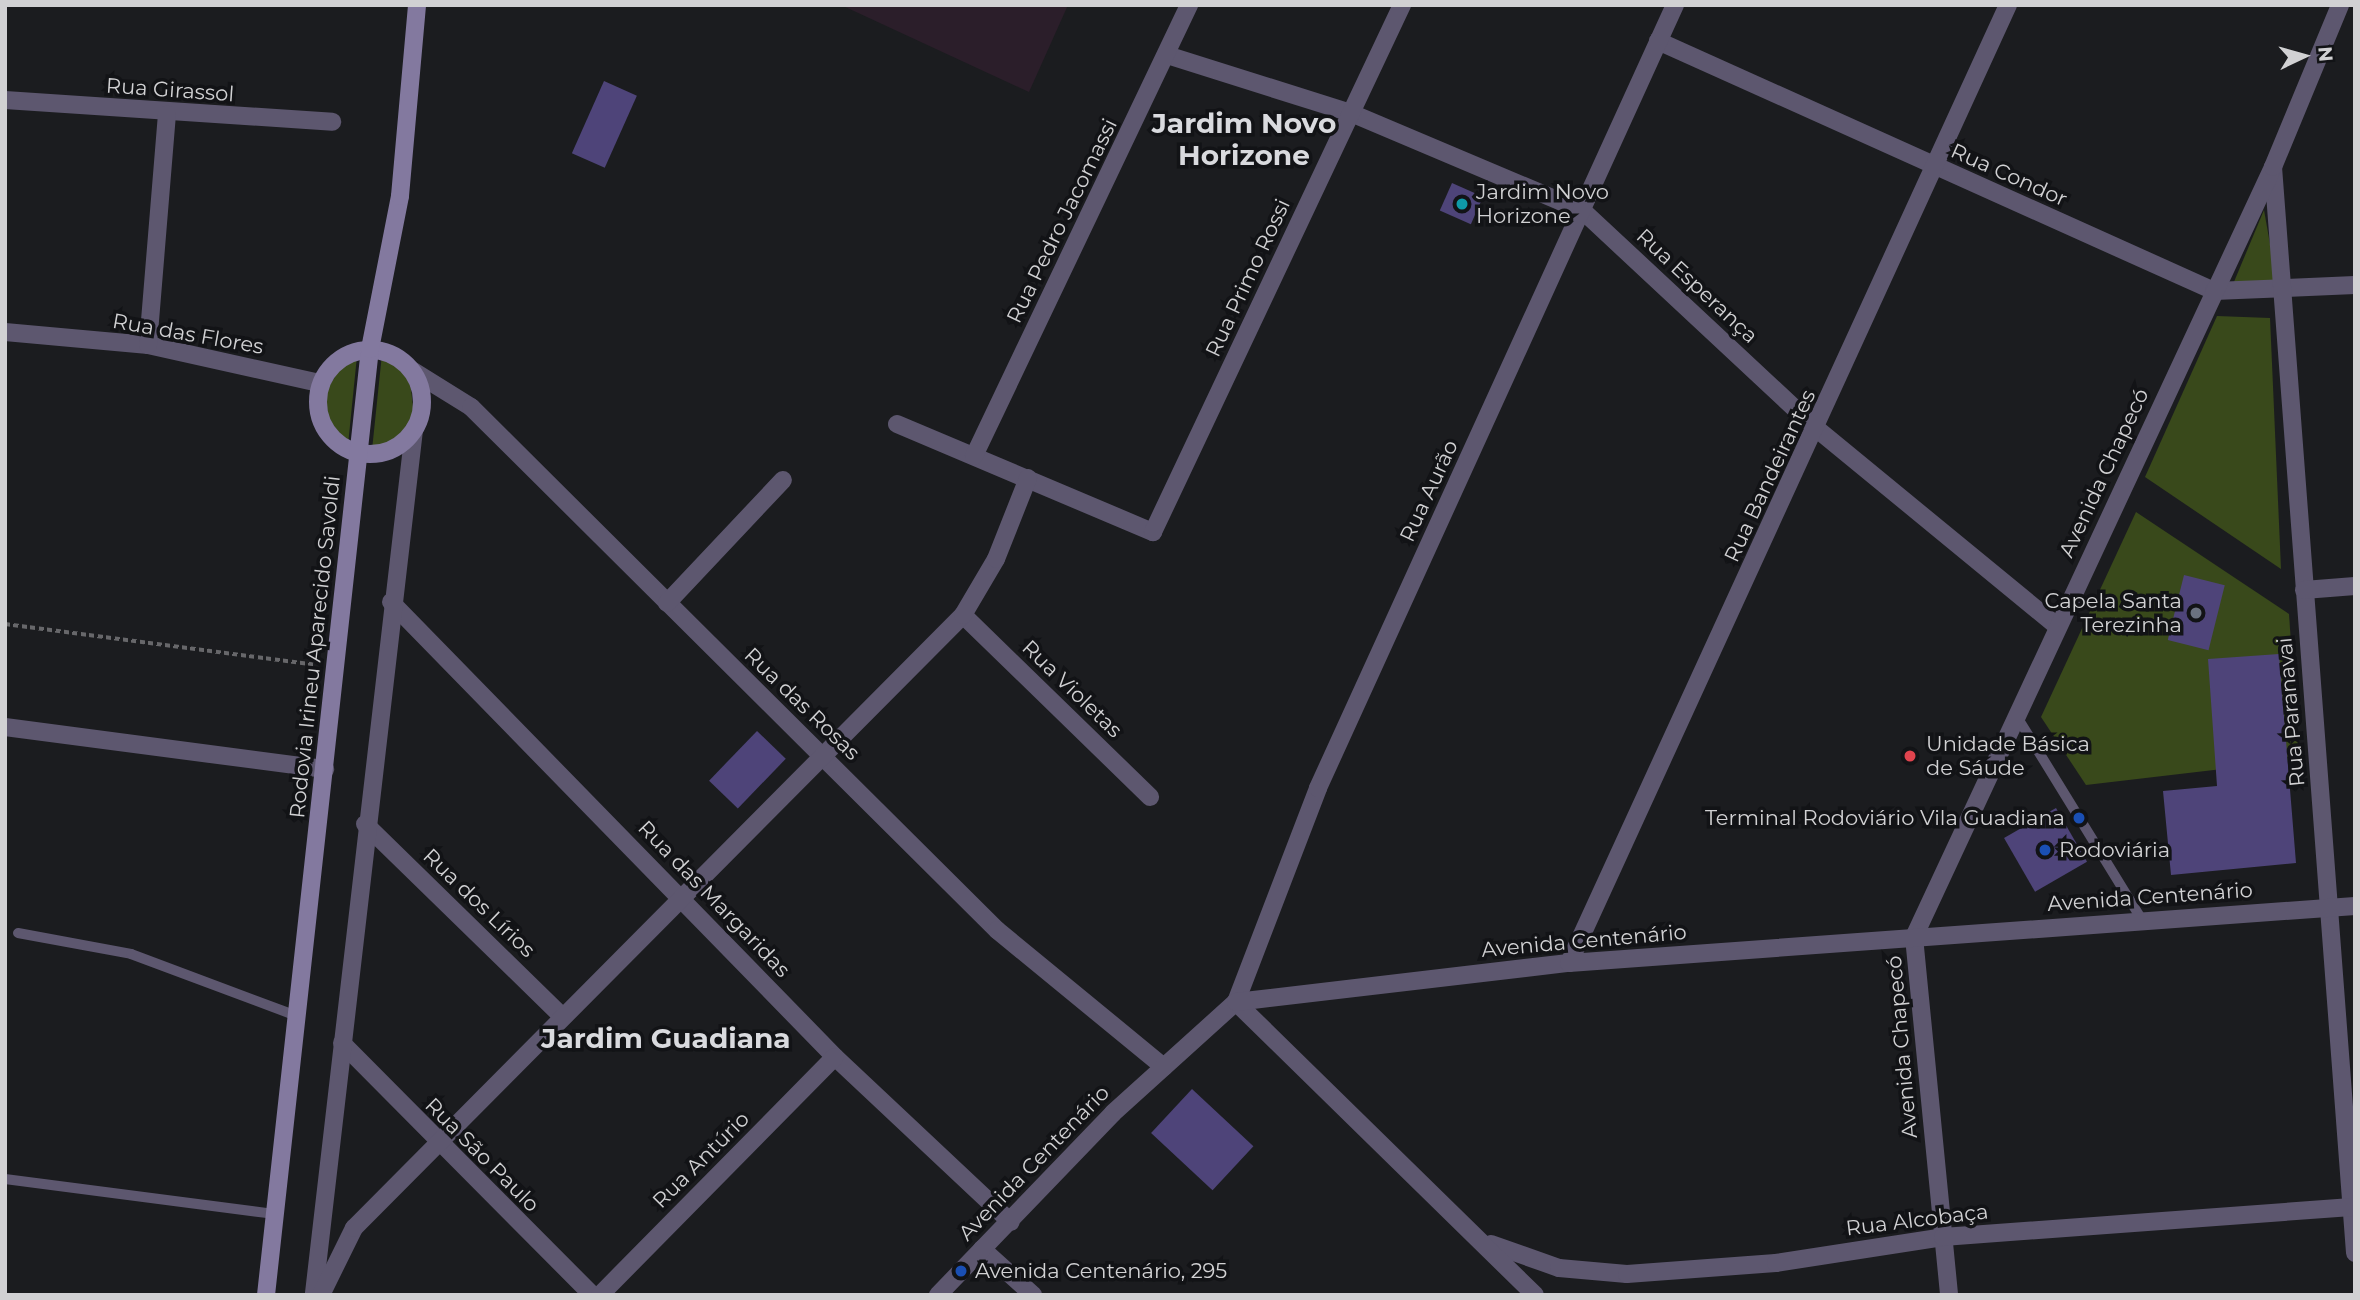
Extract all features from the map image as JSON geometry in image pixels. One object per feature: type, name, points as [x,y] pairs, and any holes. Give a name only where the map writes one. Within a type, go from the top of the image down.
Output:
[{"type":"main road","name":"Rodovia Irineu Aparecido Savoldi","points":[[267,1295],[370,349],[400,196],[417,5]]},
{"type":"main road","points":[[370,349],[401,359],[413,372],[422,401],[414,430],[390,450],[360,453],[329,435],[318,410],[320,383],[340,358],[370,349]]},
{"type":"street","name":"Rua Pedro Jacomassi","points":[[974,456],[1189,5]]},
{"type":"street","name":"Rua Primo Rossi","points":[[1028,478],[1153,532],[1402,5]]},
{"type":"street","name":"Rua Aurão","points":[[1236,1002],[1318,788],[1675,5]]},
{"type":"street","name":"Rua Bandeirantes","points":[[1569,963],[1939,168],[2008,5]]},
{"type":"street","name":"Avenida Chapecó","points":[[1949,1295],[1914,937],[2019,720],[2057,626],[2273,167],[2340,5]]},
{"type":"street","name":"Rua Condor","points":[[1658,41],[2214,291],[2285,292],[2355,285]]},
{"type":"street","name":"Rua Esperança","points":[[1167,55],[1351,113],[1583,211],[1817,429],[2057,626]]},
{"type":"street","name":"Rua Girassol","points":[[5,100],[167,115],[332,122]]},
{"type":"street","points":[[148,345],[167,115]]},
{"type":"street","name":"Rua Paranavai","points":[[2273,167],[2285,292],[2304,590],[2355,1253]]},
{"type":"street","name":"Rua das Flores","points":[[5,332],[148,345],[320,383]]},
{"type":"street","name":"Rua das Rosas","points":[[413,372],[471,407],[997,930],[1164,1067]]},
{"type":"street","points":[[321,1295],[354,1228],[561,1015],[824,756],[963,614],[996,559],[1028,478],[897,424]]},
{"type":"street","points":[[314,1295],[365,824],[414,430]]},
{"type":"street","points":[[667,603],[783,480]]},
{"type":"street","points":[[2304,590],[2355,586]]},
{"type":"street","name":"Rua das Margaridas","points":[[391,602],[682,897],[835,1058],[1011,1222]]},
{"type":"street","name":"Rua Violetas","points":[[963,614],[1150,797]]},
{"type":"street","points":[[5,727],[325,769]]},
{"type":"street","name":"Rua dos Lírios","points":[[365,824],[561,1015]]},
{"type":"street","name":"Avenida Centenário","points":[[938,1295],[1164,1067],[1236,1002],[1569,963],[2355,906]]},
{"type":"street","points":[[1236,1002],[1490,1244],[1535,1295]]},
{"type":"street","name":"Rua São Paulo","points":[[342,1043],[437,1145],[592,1295]]},
{"type":"street","name":"Rua Antúrio","points":[[600,1295],[835,1058]]},
{"type":"street","name":"Rua Alcobaça","points":[[1490,1244],[1559,1268],[1627,1274],[1776,1263],[1943,1237],[2353,1207]]},
{"type":"street","points":[[982,1249],[1033,1295]]},
{"type":"lane","points":[[2019,720],[2143,920]]},
{"type":"lane","points":[[18,933],[131,954],[297,1016]]},
{"type":"lane","points":[[5,1179],[276,1214]]},
{"type":"path","points":[[5,624],[335,668]]},
{"type":"shaded area","points":[[841,5],[1068,5],[1029,92]]},
{"type":"green space","points":[[2264,210],[2278,289],[2231,289]]},
{"type":"green space","points":[[2217,316],[2270,318],[2281,569],[2145,477]]},
{"type":"green space","points":[[382,354],[409,371],[414,416],[399,439],[372,450]]},
{"type":"green space","points":[[357,356],[348,445],[328,424],[326,391],[343,364]]},
{"type":"green space","points":[[2136,512],[2289,614],[2299,760],[2086,785],[2041,717]]},
{"type":"building","points":[[604,81],[637,96],[605,168],[572,153]]},
{"type":"building","name":"Jardim Novo Horizone","points":[[1452,183],[1483,197],[1471,224],[1440,210]]},
{"type":"building","name":"Capela Santa Terezinha","points":[[2184,575],[2225,585],[2209,650],[2168,640]]},
{"type":"building","points":[[2279,654],[2296,863],[2171,875],[2163,791],[2217,786],[2208,659]]},
{"type":"building","points":[[757,731],[786,759],[738,808],[709,781]]},
{"type":"building","name":"Rodoviária","points":[[2056,808],[2087,862],[2035,892],[2004,838]]},
{"type":"building","points":[[1192,1089],[1253,1146],[1213,1190],[1151,1133]]},
{"type":"place","name":"Jardim Novo Horizone","points":[[1462,204]]},
{"type":"place","name":"Capela Santa Terezinha","points":[[2196,613]]},
{"type":"place","name":"Unidade Básica de Sáude","points":[[1910,756]]},
{"type":"place","name":"Terminal Rodoviário Vila Guadiana","points":[[2079,818]]},
{"type":"place","name":"Rodoviária","points":[[2045,850]]},
{"type":"place","name":"Avenida Centenário, 295","points":[[961,1271]]},
{"type":"district","name":"Jardim Novo Horizone","points":[[1244,139]]},
{"type":"district","name":"Jardim Guadiana","points":[[666,1038]]}]
